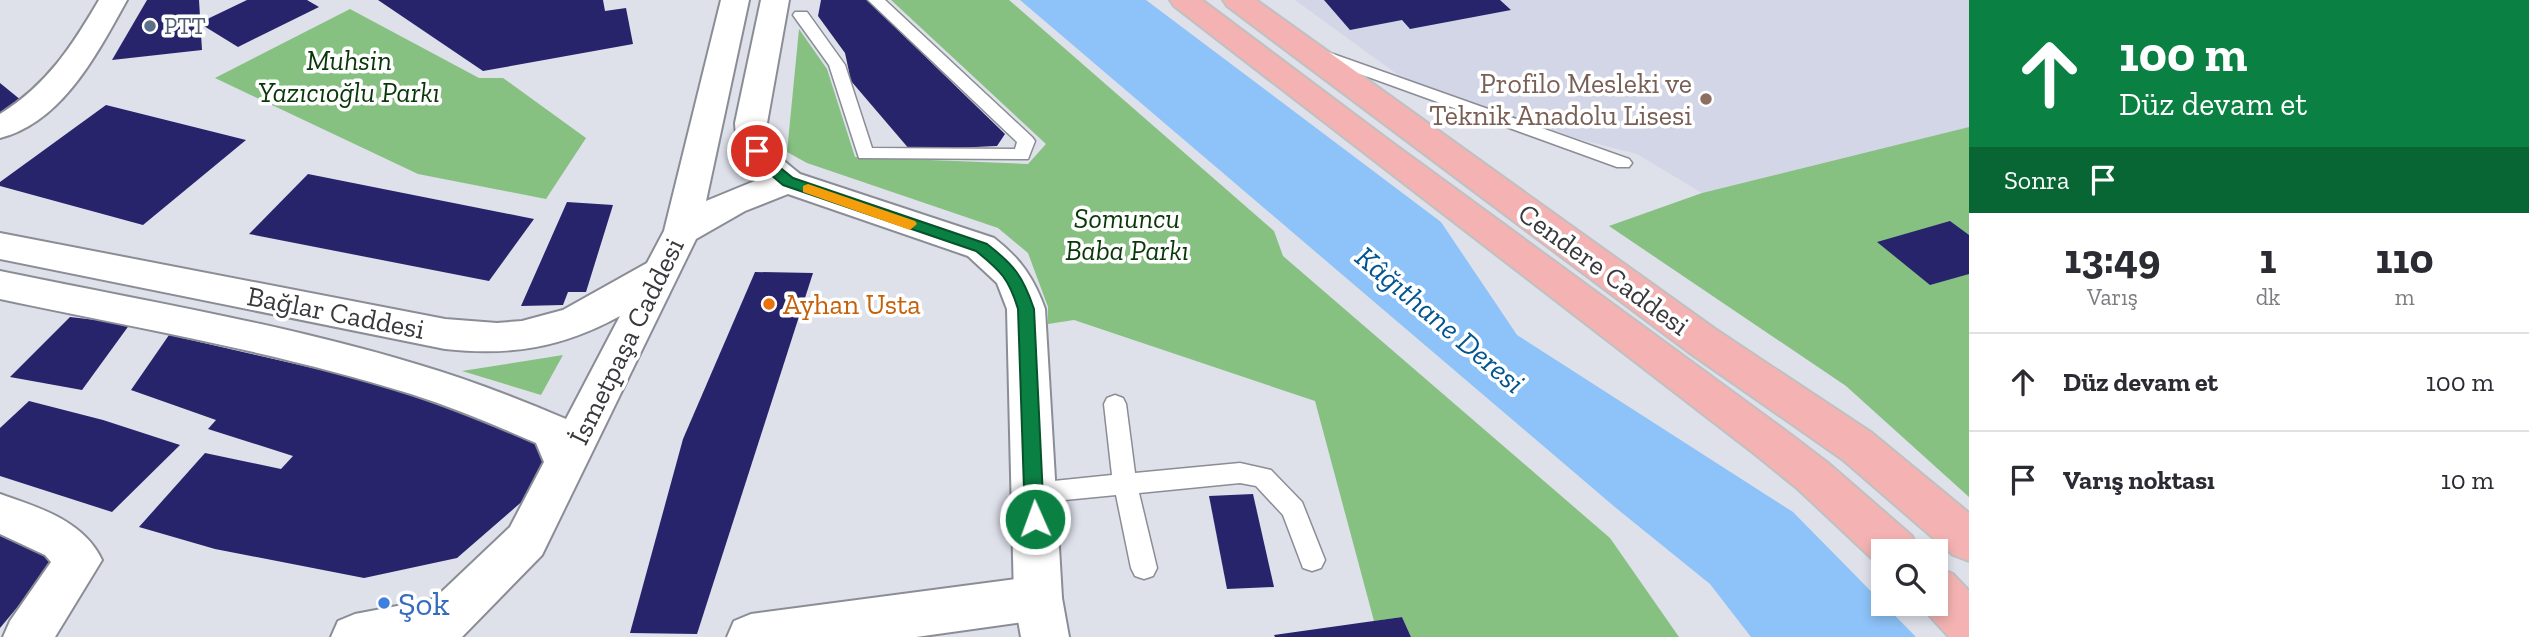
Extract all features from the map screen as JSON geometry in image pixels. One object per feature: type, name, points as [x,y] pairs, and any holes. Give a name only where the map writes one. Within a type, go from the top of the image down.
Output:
[{"type":"main road","name":"Cendere Caddesi","points":[[1184,0],[1771,443],[1813,476],[1883,539]]},
{"type":"main road","name":"Cendere Caddesi","points":[[1237,0],[1701,340],[1857,446],[1969,541]]},
{"type":"main road","points":[[1948,602],[1969,624]]},
{"type":"street","points":[[0,128],[37,106],[64,81],[113,0]]},
{"type":"street","name":"İsmetpaşa Caddesi","points":[[437,628],[526,541],[682,231],[735,0]]},
{"type":"street","points":[[751,637],[1042,617],[1026,309],[1018,282],[1005,266],[981,247],[788,182],[762,160],[752,143],[751,123],[757,86],[783,10]]},
{"type":"street","points":[[682,231],[713,211],[746,195],[788,182]]},
{"type":"street","name":"Bağlar Caddesi","points":[[0,246],[282,303],[482,339],[546,332],[568,324],[624,297],[660,273]]},
{"type":"street","name":"Bağlar Caddesi","points":[[0,285],[227,330],[388,370],[552,431],[565,462]]},
{"type":"street","points":[[0,513],[61,541],[79,560],[27,637]]},
{"type":"street","points":[[355,637],[437,628]]},
{"type":"lane","points":[[813,0],[783,10],[837,65],[865,154],[1022,155],[1026,141],[876,0]]},
{"type":"lane","points":[[1305,50],[1623,163]]},
{"type":"lane","points":[[1115,404],[1125,484],[1144,568]]},
{"type":"lane","points":[[1034,493],[1240,473],[1263,477],[1293,509],[1312,560]]},
{"type":"shaded area","name":"Profilo Mesleki ve Teknik Anadolu Lisesi","points":[[1295,0],[1969,0],[1969,127],[1702,193],[1637,154],[1471,111],[1416,88]]},
{"type":"green space","name":"Somuncu Baba Parkı","points":[[891,0],[1009,0],[1274,231],[1283,256],[1610,538],[1679,637],[1411,637],[1402,617],[1374,621],[1315,401],[1074,320],[1048,324],[1048,307],[1028,253],[998,228],[807,163],[787,152],[799,29],[827,69],[855,157],[1028,164],[1046,144]]},
{"type":"green space","name":"Muhsin Yazıcıoğlu Parkı","points":[[350,9],[479,78],[503,78],[586,138],[546,199],[418,174],[215,78]]},
{"type":"green space","points":[[1969,127],[1969,497],[1846,386],[1609,226],[1702,193]]},
{"type":"green space","points":[[563,355],[541,395],[462,371]]},
{"type":"water","name":"Kâğıthane Deresi","points":[[1020,0],[1146,0],[1441,222],[1517,335],[1793,512],[1871,591],[1871,616],[1895,616],[1916,637],[1751,637],[1710,584],[1616,508]]},
{"type":"building","points":[[147,0],[199,0],[202,50],[112,60]]},
{"type":"building","points":[[247,0],[307,0],[319,7],[238,47],[199,23]]},
{"type":"building","points":[[378,0],[603,0],[605,11],[626,8],[633,44],[483,71]]},
{"type":"building","points":[[821,0],[867,0],[1005,134],[997,146],[910,150],[851,81],[845,53],[818,16]]},
{"type":"building","points":[[1324,0],[1500,0],[1511,10],[1410,29],[1402,20],[1350,30]]},
{"type":"building","points":[[0,83],[27,105],[0,118]]},
{"type":"building","points":[[106,105],[246,140],[143,225],[0,186],[0,182]]},
{"type":"building","points":[[308,174],[534,219],[489,281],[249,234]]},
{"type":"building","points":[[567,202],[613,205],[586,292],[568,292],[563,305],[521,306]]},
{"type":"building","points":[[1950,221],[1969,235],[1969,274],[1930,285],[1877,242]]},
{"type":"building","points":[[755,272],[813,273],[697,634],[630,633],[683,439]]},
{"type":"building","points":[[70,317],[130,324],[82,390],[10,377]]},
{"type":"building","points":[[169,335],[478,406],[553,439],[533,492],[457,558],[364,578],[215,549],[139,527],[205,453],[281,469],[293,456],[208,429],[216,420],[131,390]]},
{"type":"building","points":[[29,401],[103,420],[180,445],[112,512],[0,476],[0,428]]},
{"type":"building","points":[[1253,494],[1274,587],[1227,589],[1209,496]]},
{"type":"building","points":[[0,530],[61,555],[0,628]]},
{"type":"building","points":[[1402,617],[1411,637],[1274,635]]},
{"type":"slow traffic","points":[[808,189],[910,224]]},
{"type":"place","name":"PTT","points":[[150,26]]},
{"type":"place","name":"Profilo Mesleki ve Teknik Anadolu Lisesi","points":[[1706,99]]},
{"type":"place","name":"Ayhan Usta","points":[[769,304]]},
{"type":"place","name":"Şok","points":[[384,603]]},
{"type":"route","points":[[757,151],[762,160],[788,182],[981,247],[1005,266],[1018,282],[1026,309],[1035,519]]}]
